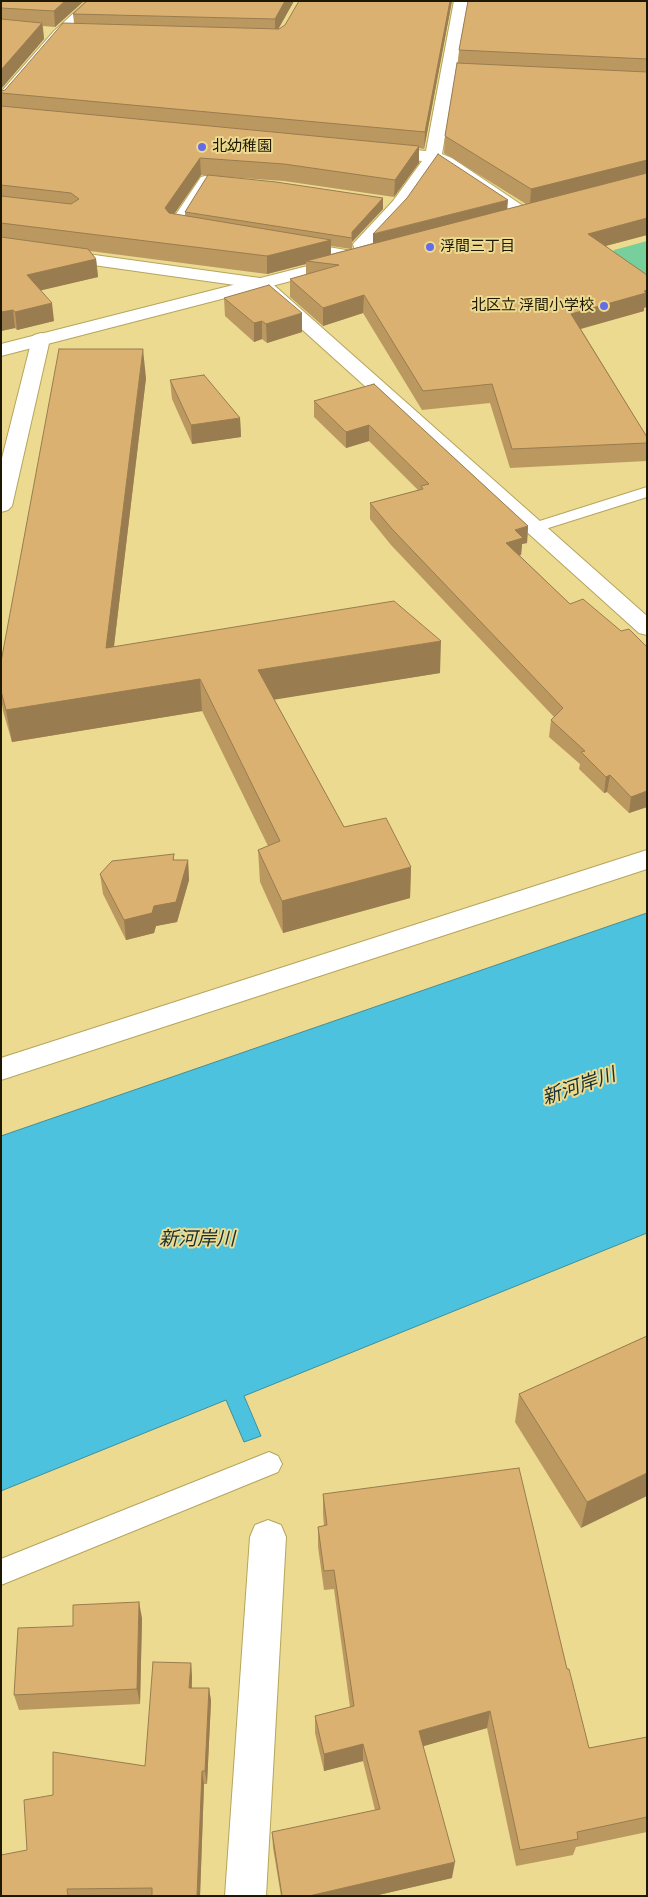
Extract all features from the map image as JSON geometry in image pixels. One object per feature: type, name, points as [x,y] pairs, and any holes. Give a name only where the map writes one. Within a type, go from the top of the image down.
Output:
[{"type":"street","points":[[1,102],[59,34],[96,1]]},
{"type":"street","points":[[364,257],[362,244],[398,205],[433,157],[455,72],[461,1]]},
{"type":"street","points":[[40,32],[59,34]]},
{"type":"street","points":[[364,150],[433,157],[446,161],[526,214]]},
{"type":"street","points":[[380,202],[398,205]]},
{"type":"street","points":[[507,219],[545,209]]},
{"type":"street","points":[[1,247],[261,282],[647,628]]},
{"type":"street","points":[[1,350],[383,252]]},
{"type":"street","points":[[1,506],[41,339]]},
{"type":"street","points":[[1,1068],[647,859]]},
{"type":"street","points":[[245,1896],[268,1537]]},
{"type":"lane","points":[[59,34],[81,34]]},
{"type":"lane","points":[[202,231],[174,226],[206,180],[242,183]]},
{"type":"lane","points":[[288,245],[364,257]]},
{"type":"lane","points":[[534,528],[641,494],[647,506]]},
{"type":"lane","points":[[1,1572],[269,1464]]},
{"type":"green space","points":[[647,241],[647,287],[611,262],[614,250]]},
{"type":"water","name":"新河岸川","points":[[647,913],[647,1233],[244,1396],[261,1436],[244,1442],[226,1400],[1,1491],[1,1136]]},
{"type":"building","points":[[1,1],[65,1],[54,11],[1,8]]},
{"type":"building","points":[[87,1],[285,1],[275,19],[73,14]]},
{"type":"building","points":[[299,1],[450,1],[425,132],[1,93],[63,23],[279,29],[285,25]]},
{"type":"building","points":[[468,1],[647,1],[647,59],[459,50]]},
{"type":"building","points":[[1,19],[42,23],[1,70]]},
{"type":"building","points":[[457,63],[647,72],[647,160],[531,189],[445,136]]},
{"type":"building","points":[[1,106],[419,146],[395,180],[284,164],[200,158],[165,208],[169,213],[331,240],[267,256],[1,223],[1,196],[71,204],[79,199],[71,193],[1,185]]},
{"type":"building","points":[[438,154],[508,200],[373,234],[407,198]]},
{"type":"building","points":[[647,173],[647,218],[588,234],[647,275],[647,290],[644,291],[646,293],[571,314],[647,437],[647,443],[512,449],[492,384],[423,391],[364,295],[323,308],[290,279],[339,265],[306,261]]},
{"type":"building","points":[[208,175],[276,182],[383,198],[352,232],[352,238],[185,212]]},
{"type":"building","points":[[1,237],[88,249],[96,259],[27,275],[52,303],[15,312],[13,310],[1,312]]},
{"type":"building","points":[[269,285],[302,313],[266,324],[262,321],[254,323],[224,298]]},
{"type":"building","points":[[59,349],[143,349],[106,648],[394,601],[441,641],[258,670],[344,827],[386,818],[411,867],[282,901],[258,850],[280,841],[200,679],[6,710],[1,691],[1,662]]},
{"type":"building","points":[[204,375],[240,418],[191,425],[170,380]]},
{"type":"building","points":[[374,384],[528,526],[515,530],[523,538],[506,543],[570,604],[583,599],[621,631],[629,629],[647,647],[647,791],[631,797],[610,775],[606,777],[581,752],[585,751],[551,720],[563,708],[392,529],[370,503],[423,489],[421,486],[429,484],[369,425],[346,432],[314,401]]},
{"type":"building","points":[[174,854],[173,860],[188,860],[176,902],[154,906],[152,913],[124,920],[100,874],[112,861]]},
{"type":"building","points":[[647,1336],[647,1473],[587,1502],[519,1394]]},
{"type":"building","points":[[519,1468],[567,1669],[569,1669],[589,1748],[647,1737],[647,1817],[577,1832],[578,1839],[520,1850],[490,1711],[419,1731],[455,1862],[309,1896],[282,1896],[272,1832],[380,1809],[363,1744],[324,1754],[315,1716],[354,1706],[334,1570],[324,1571],[318,1527],[327,1525],[323,1494]]},
{"type":"building","points":[[139,1602],[137,1689],[14,1695],[18,1628],[73,1626],[73,1605]]},
{"type":"building","points":[[153,1662],[191,1663],[189,1688],[209,1688],[205,1771],[202,1771],[197,1896],[152,1896],[152,1888],[67,1889],[68,1896],[1,1896],[1,1855],[27,1850],[24,1800],[53,1795],[53,1752],[145,1766]]},
{"type":"place","name":"北幼稚園","points":[[202,147]]},
{"type":"place","name":"浮間三丁目","points":[[430,247]]},
{"type":"place","name":"北区立 浮間小学校","points":[[604,306]]}]
